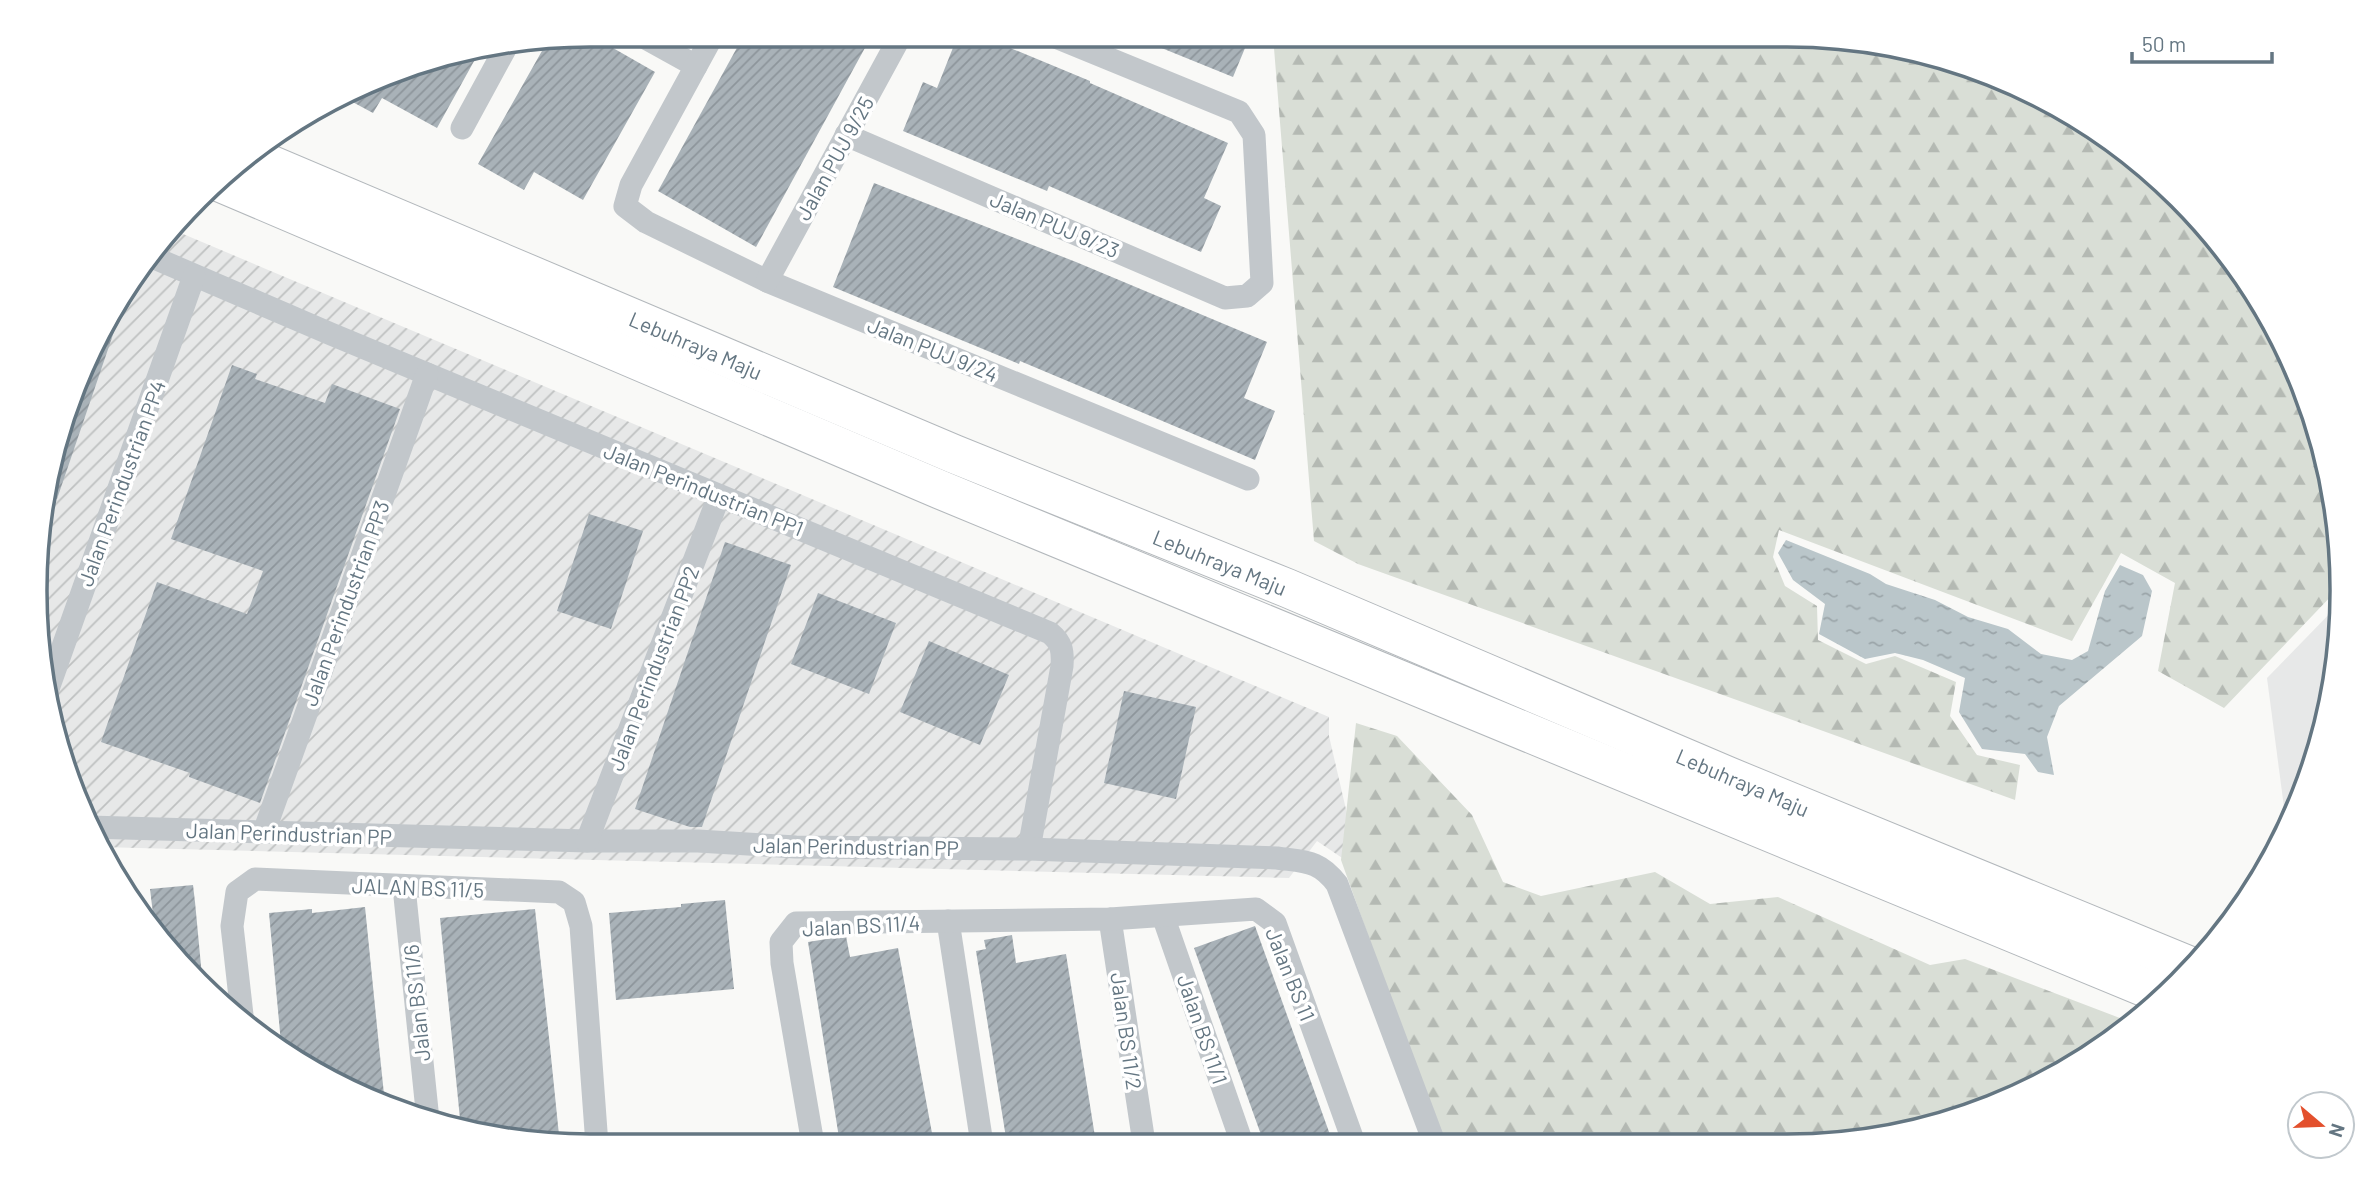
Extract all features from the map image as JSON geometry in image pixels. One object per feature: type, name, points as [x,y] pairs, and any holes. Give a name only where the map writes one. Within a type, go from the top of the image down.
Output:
[{"type":"highway","name":"Lebuhraya Maju","points":[[260,160],[954,454],[1287,588],[1728,776],[2182,963]]},
{"type":"highway","name":"Lebuhraya Maju","points":[[228,186],[941,490],[2154,991]]},
{"type":"street","points":[[662,47],[696,66],[706,47]]},
{"type":"street","name":"Jalan PUJ 9/25","points":[[767,281],[894,47]]},
{"type":"street","name":"Jalan PUJ 9/23","points":[[846,135],[1226,298],[1247,296],[1262,283],[1254,135],[1239,112],[1078,47]]},
{"type":"street","points":[[462,128],[502,55]]},
{"type":"street","name":"Jalan PUJ 9/24","points":[[696,66],[631,185],[625,206],[646,222],[767,281],[1248,479]]},
{"type":"street","name":"Jalan Perindustrian PP1","points":[[160,260],[1051,633],[1059,640],[1063,651],[1062,666],[1029,849]]},
{"type":"street","name":"Jalan Perindustrian PP4","points":[[54,672],[194,276]]},
{"type":"street","name":"Jalan Perindustrian PP3","points":[[264,832],[427,374]]},
{"type":"street","name":"Jalan Perindustrian PP2","points":[[587,841],[719,496]]},
{"type":"street","name":"Jalan Perindustrian PP","points":[[101,827],[587,841],[698,841],[796,847],[1029,849],[1277,858],[1306,862],[1326,870],[1337,884],[1431,1134]]},
{"type":"street","name":"JALAN BS 11/5","points":[[241,1006],[232,926],[237,892],[255,879],[559,892],[574,902],[581,926],[596,1134]]},
{"type":"street","name":"Jalan BS 11/6","points":[[404,887],[427,1108]]},
{"type":"street","name":"Jalan BS 11","points":[[1110,919],[1256,909],[1275,923],[1351,1134]]},
{"type":"street","name":"Jalan BS 11/1","points":[[1163,916],[1239,1134]]},
{"type":"street","name":"Jalan BS 11/4","points":[[811,1134],[782,963],[781,943],[796,923],[1110,919]]},
{"type":"street","name":"Jalan BS 11/2","points":[[1110,919],[1143,1134]]},
{"type":"street","points":[[948,921],[980,1134]]},
{"type":"shaded area","points":[[181,233],[1329,717],[1329,736],[1360,870],[1317,841],[1289,878],[112,847],[89,798],[66,731],[52,661],[47,590],[52,520],[66,450],[76,416],[103,350],[139,289]]},
{"type":"shaded area","points":[[2329,614],[2325,661],[2311,731],[2284,807],[2267,678]]},
{"type":"green space","points":[[1274,47],[1822,48],[1927,66],[1961,76],[2027,103],[2088,139],[2145,182],[2171,206],[2195,232],[2238,289],[2274,350],[2288,383],[2301,416],[2319,485],[2329,555],[2330,597],[2224,708],[2158,671],[2175,583],[2121,553],[2072,641],[1779,530],[1773,557],[1785,586],[1817,606],[1818,640],[1866,664],[1895,656],[1956,682],[1950,716],[1977,755],[2020,765],[2015,800],[1358,564],[1314,541]]},
{"type":"green space","points":[[1356,723],[1397,736],[1472,815],[1503,882],[1541,896],[1655,872],[1710,904],[1778,897],[1930,965],[1965,959],[2121,1018],[2058,1061],[1994,1092],[1927,1115],[1857,1129],[1786,1134],[1439,1134],[1341,860]]},
{"type":"water","points":[[1786,540],[1870,574],[1886,584],[1935,600],[1968,617],[2008,629],[2041,654],[2072,660],[2088,651],[2105,591],[2120,565],[2143,575],[2152,591],[2142,636],[2059,706],[2047,737],[2054,775],[2038,772],[2025,754],[1982,749],[1959,712],[1965,678],[1923,660],[1895,653],[1865,659],[1819,634],[1825,604],[1793,580],[1778,553]]},
{"type":"building","points":[[611,47],[655,72],[583,200],[534,172],[524,190],[478,164],[543,49]]},
{"type":"building","points":[[737,47],[865,47],[756,247],[658,191]]},
{"type":"building","points":[[953,47],[1008,47],[1228,143],[1204,198],[1221,206],[1201,252],[1049,186],[1047,191],[903,131],[923,82],[937,88]]},
{"type":"building","points":[[1159,47],[1245,47],[1233,77]]},
{"type":"building","points":[[474,60],[437,128],[382,98],[373,113],[352,102],[416,76]]},
{"type":"building","points":[[874,183],[1076,262],[1267,342],[1244,398],[1275,411],[1255,460],[1020,361],[1019,364],[833,287]]},
{"type":"building","points":[[116,327],[57,499],[66,450],[76,416],[103,350]]},
{"type":"building","points":[[232,365],[257,374],[255,379],[325,403],[332,384],[400,409],[260,803],[189,777],[190,773],[101,742],[157,582],[247,614],[263,571],[171,539]]},
{"type":"building","points":[[589,514],[643,531],[611,629],[557,611]]},
{"type":"building","points":[[725,542],[791,565],[702,827],[690,827],[635,809]]},
{"type":"building","points":[[818,593],[896,623],[869,694],[791,664]]},
{"type":"building","points":[[929,641],[1009,675],[980,745],[900,712]]},
{"type":"building","points":[[1124,691],[1196,707],[1176,799],[1104,783]]},
{"type":"building","points":[[193,885],[201,970],[153,911],[150,889]]},
{"type":"building","points":[[725,900],[734,989],[616,1000],[609,913]]},
{"type":"building","points":[[365,907],[384,1092],[350,1078],[280,1036],[269,913],[312,909],[312,913]]},
{"type":"building","points":[[535,909],[559,1133],[460,1117],[440,918]]},
{"type":"building","points":[[1255,926],[1330,1134],[1261,1134],[1194,948]]},
{"type":"building","points":[[1012,935],[1016,963],[1066,954],[1095,1134],[1005,1134],[976,951],[986,949],[984,940]]},
{"type":"building","points":[[846,936],[850,957],[898,948],[932,1134],[838,1134],[808,942]]}]
